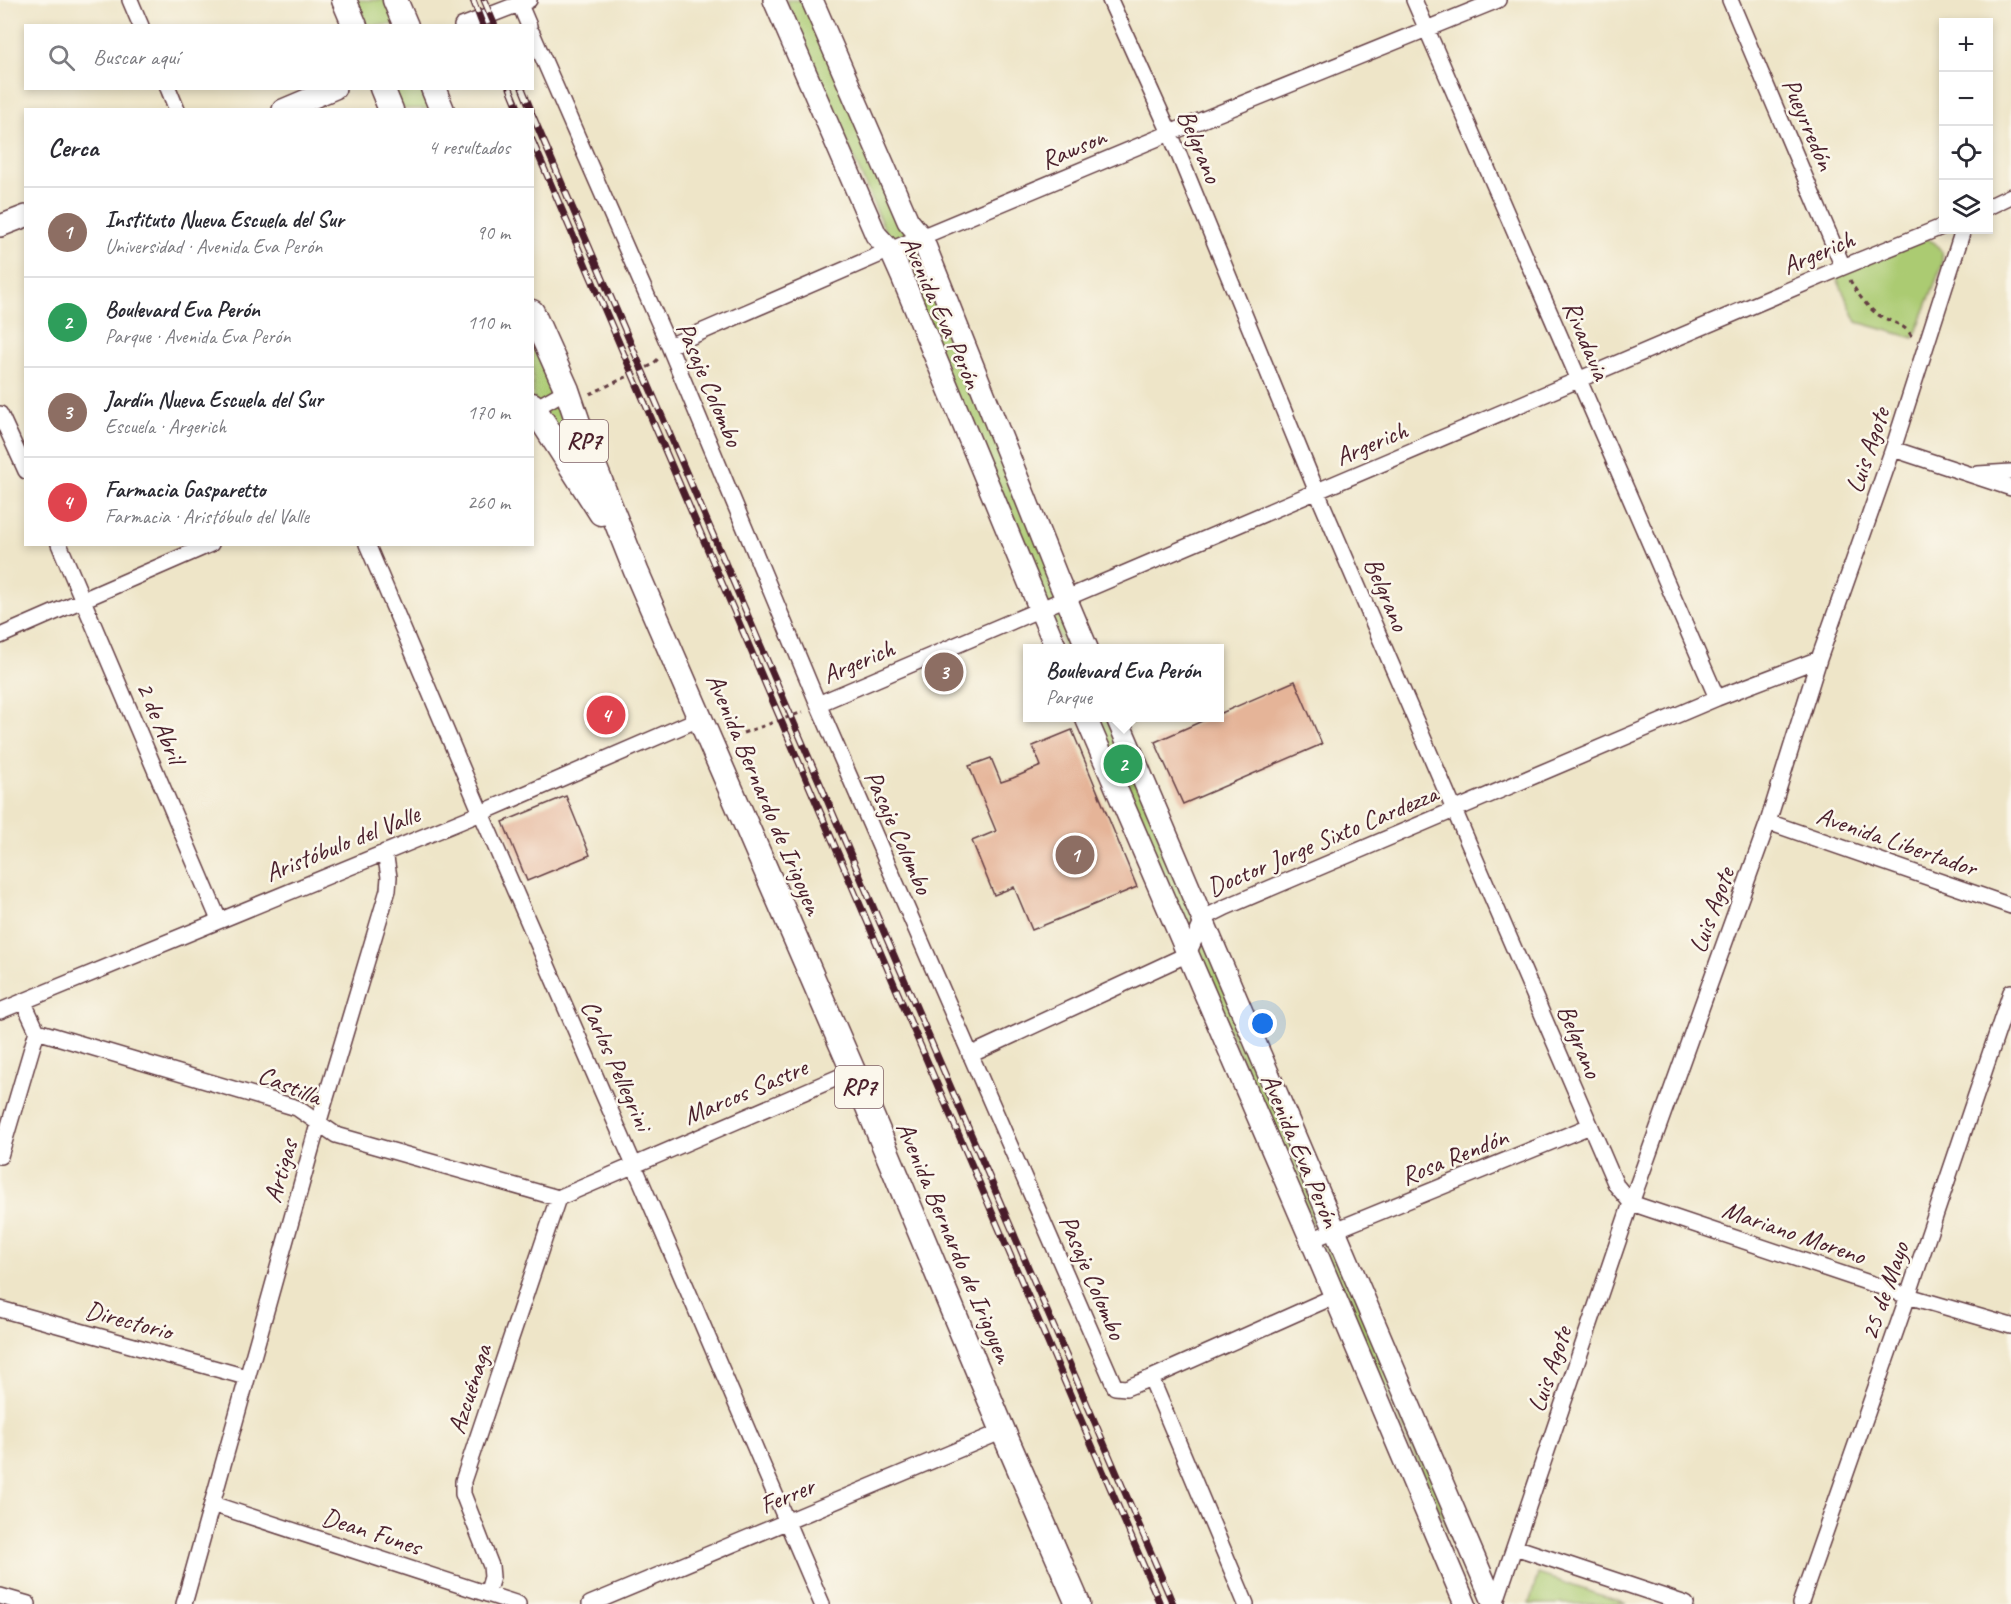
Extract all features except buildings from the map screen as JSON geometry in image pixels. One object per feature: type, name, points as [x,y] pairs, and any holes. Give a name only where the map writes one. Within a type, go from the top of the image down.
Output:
[{"type":"main road","points":[[344,0],[354,24]]},
{"type":"main road","points":[[395,0],[405,24]]},
{"type":"main road","points":[[383,90],[390,108]]},
{"type":"main road","points":[[434,90],[441,108]]},
{"type":"main road","name":"RP7","points":[[534,316],[567,390],[585,443],[636,571]]},
{"type":"main road","name":"RP7","points":[[534,410],[636,571]]},
{"type":"main road","name":"Avenida Bernardo de Irigoyen","points":[[636,571],[853,1071],[1003,1431],[1078,1604]]},
{"type":"street","points":[[130,0],[140,24]]},
{"type":"street","name":"Avenida Eva Perón","points":[[774,0],[876,235],[890,250],[1054,644]]},
{"type":"street","name":"Avenida Eva Perón","points":[[812,0],[908,221],[922,238],[1086,644]]},
{"type":"street","name":"Belgrano","points":[[1110,0],[1170,133],[1317,492],[1590,1126],[1616,1185],[1631,1203]]},
{"type":"street","name":"Rivadavia","points":[[1414,0],[1717,698]]},
{"type":"street","name":"Rawson","points":[[669,346],[890,250],[1170,133],[1498,0]]},
{"type":"street","name":"Pueyrredón","points":[[1730,0],[1843,267]]},
{"type":"street","points":[[467,24],[522,1],[528,24]]},
{"type":"street","name":"Pasaje Colombo","points":[[534,38],[669,346],[818,704],[1114,1387],[1126,1388],[1150,1378]]},
{"type":"street","points":[[169,90],[176,108]]},
{"type":"street","points":[[288,108],[330,90]]},
{"type":"street","points":[[1993,205],[2011,196]]},
{"type":"street","points":[[0,226],[24,217]]},
{"type":"street","name":"Argerich","points":[[818,704],[1939,228]]},
{"type":"street","name":"Luis Agote","points":[[1494,1604],[1631,1203],[1768,822],[1820,659],[1922,361],[1962,234]]},
{"type":"street","points":[[534,407],[567,390]]},
{"type":"street","points":[[0,414],[24,467]]},
{"type":"street","points":[[1893,449],[2011,488]]},
{"type":"street","points":[[1971,475],[2011,472]]},
{"type":"street","name":"2 de Abril","points":[[60,546],[219,920]]},
{"type":"street","points":[[0,636],[206,546]]},
{"type":"street","name":"Carlos Pellegrini","points":[[368,546],[822,1604]]},
{"type":"street","name":"Doctor Jorge Sixto Cardezza","points":[[1188,954],[1204,918],[1717,698],[1820,659]]},
{"type":"street","name":"Aristóbulo del Valle","points":[[0,1011],[481,813],[701,718]]},
{"type":"street","name":"Avenida Eva Perón","points":[[1088,722],[1465,1604]]},
{"type":"street","name":"Avenida Eva Perón","points":[[1119,722],[1494,1604]]},
{"type":"street","name":"Avenida Libertador","points":[[1768,822],[2011,906]]},
{"type":"street","name":"Artigas","points":[[184,1604],[319,1121],[388,890],[389,877],[385,852]]},
{"type":"street","points":[[970,1055],[1188,954]]},
{"type":"street","name":"25 de Mayo","points":[[1800,1604],[2011,992]]},
{"type":"street","points":[[0,1156],[37,1030],[23,1001]]},
{"type":"street","name":"Castilla","points":[[37,1030],[297,1108],[336,1134],[558,1198]]},
{"type":"street","name":"Marcos Sastre","points":[[558,1198],[853,1071]]},
{"type":"street","name":"Rosa Rendón","points":[[1311,1240],[1590,1126]]},
{"type":"street","name":"Azcuénaga","points":[[487,1594],[492,1577],[491,1566],[463,1494],[463,1481],[558,1198]]},
{"type":"street","name":"Mariano Moreno","points":[[1631,1203],[1908,1296],[2011,1326]]},
{"type":"street","points":[[1246,1604],[1150,1378],[1335,1296]]},
{"type":"street","name":"Directorio","points":[[0,1310],[246,1377]]},
{"type":"street","name":"Ferrer","points":[[590,1604],[1003,1431]]},
{"type":"street","name":"Dean Funes","points":[[212,1504],[518,1604]]},
{"type":"street","points":[[1515,1547],[1686,1604]]},
{"type":"street","points":[[0,1596],[28,1604]]},
{"type":"path","points":[[1843,267],[1852,285],[1871,309],[1906,329],[1922,361]]},
{"type":"path","points":[[567,390],[592,395],[652,365],[669,346]]},
{"type":"path","points":[[743,733],[792,717],[818,704]]},
{"type":"green space","points":[[344,0],[395,0],[406,24],[355,24]]},
{"type":"green space","points":[[786,0],[807,0],[930,273],[1082,644],[1062,644]]},
{"type":"green space","points":[[382,90],[433,90],[442,108],[391,108]]},
{"type":"green space","points":[[1926,238],[1935,243],[1942,252],[1942,265],[1914,338],[1857,322],[1834,272]]},
{"type":"green space","points":[[534,317],[636,571],[534,407]]},
{"type":"green space","points":[[1096,722],[1115,722],[1487,1595],[1480,1602],[1329,1262]]},
{"type":"green space","points":[[1538,1574],[1627,1604],[1529,1604]]},
{"type":"railway","points":[[473,0],[482,24]]},
{"type":"railway","points":[[484,0],[494,24]]},
{"type":"railway","points":[[511,90],[518,108]]},
{"type":"railway","points":[[523,90],[530,108]]},
{"type":"railway","points":[[534,119],[1173,1604]]},
{"type":"railway","points":[[534,145],[1160,1604]]},
{"type":"place","name":"Jardín Nueva Escuela del Sur","points":[[944,672]]},
{"type":"place","name":"Farmacia Gasparetto","points":[[606,715]]},
{"type":"place","name":"Boulevard Eva Perón","points":[[1123,764]]},
{"type":"place","name":"Instituto Nueva Escuela del Sur","points":[[1075,855]]}]
